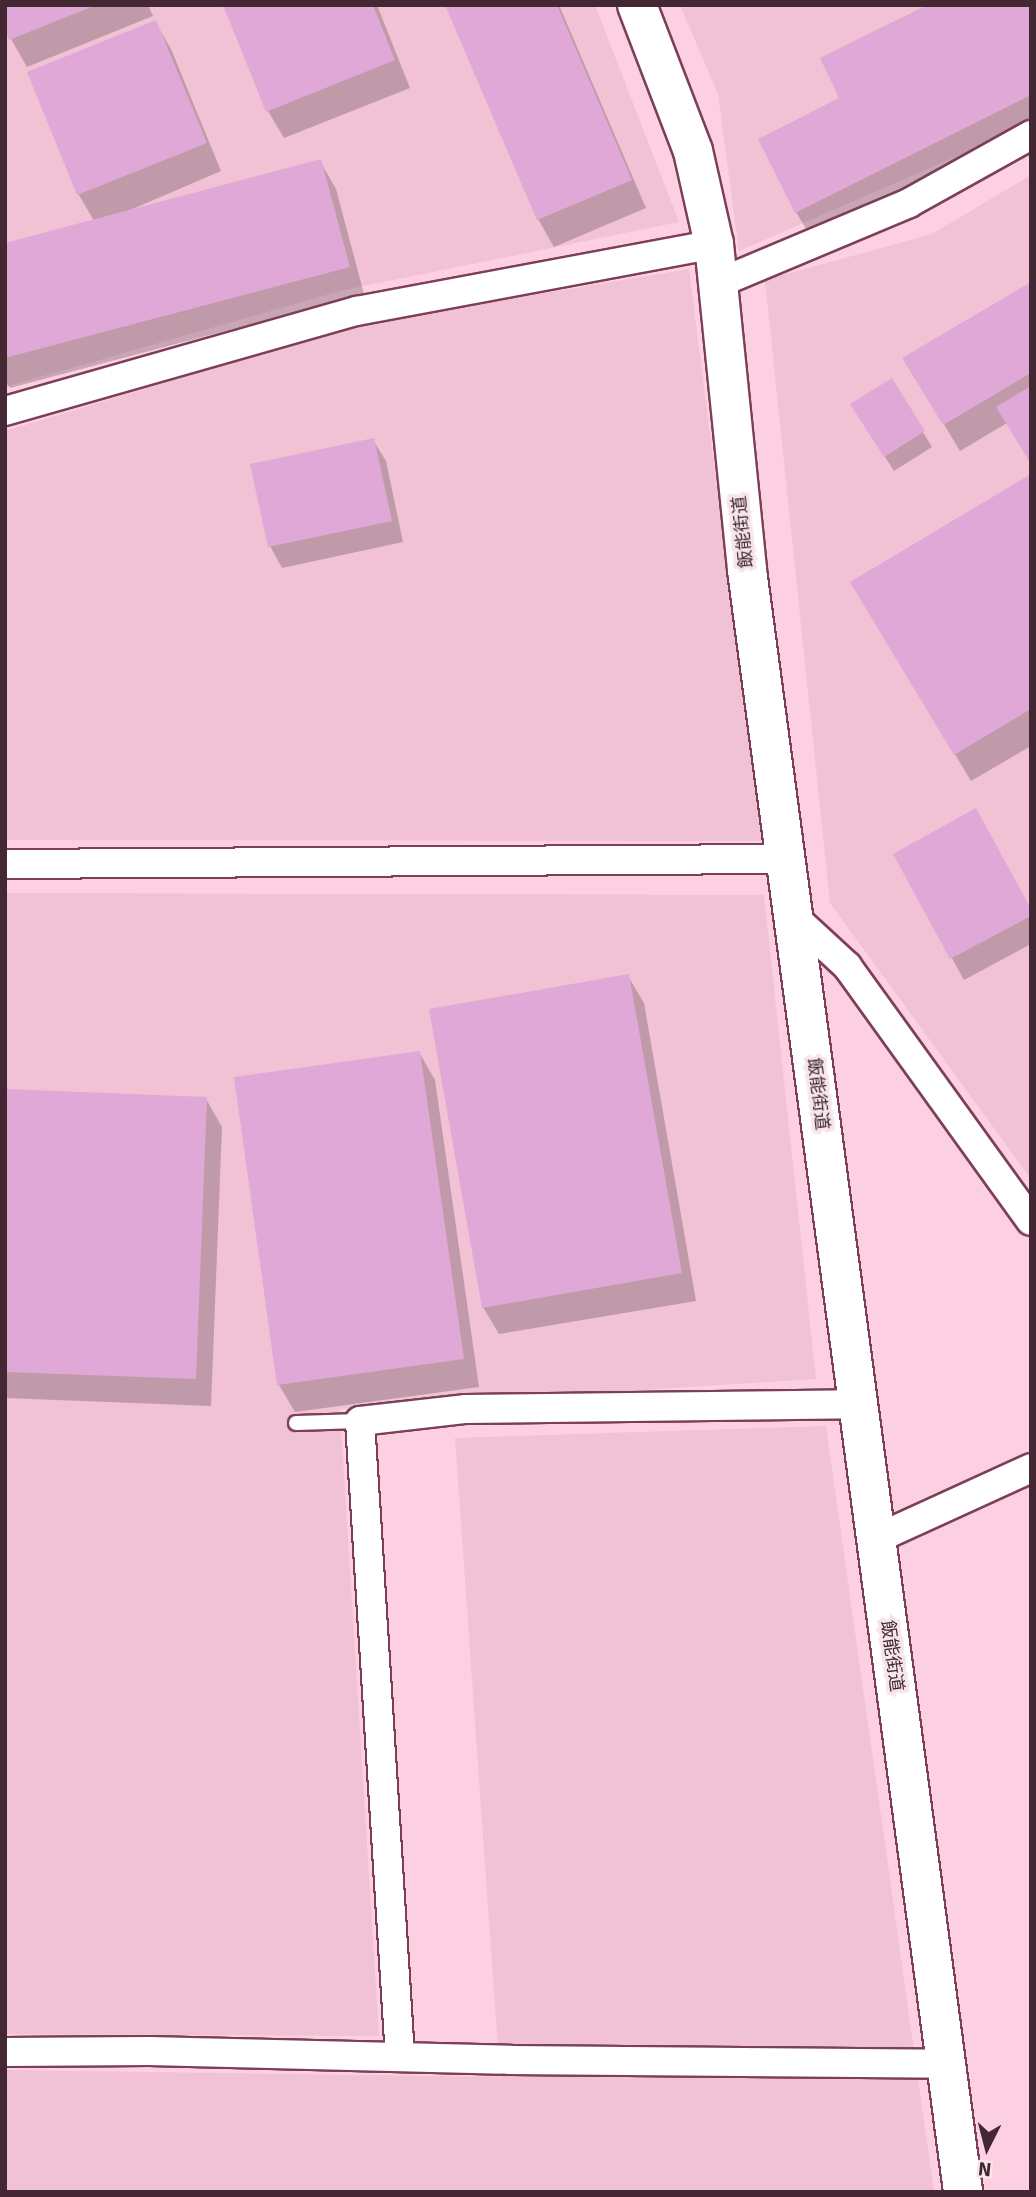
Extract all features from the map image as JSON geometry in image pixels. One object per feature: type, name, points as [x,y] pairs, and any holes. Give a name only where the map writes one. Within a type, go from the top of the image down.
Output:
[{"type":"street","name":"飯能街道","points":[[637,5],[693,151],[714,244],[747,570],[796,918],[963,2192]]},
{"type":"street","points":[[719,283],[909,203],[1031,135]]},
{"type":"street","points":[[5,411],[357,311],[714,244]]},
{"type":"street","points":[[5,864],[787,859]]},
{"type":"street","points":[[796,918],[847,967],[1031,1221]]},
{"type":"street","points":[[400,2057],[360,1421],[466,1409],[858,1404]]},
{"type":"street","points":[[876,1539],[1031,1468]]},
{"type":"street","points":[[5,2052],[149,2051],[946,2064]]},
{"type":"lane","points":[[296,1423],[360,1421]]},
{"type":"shaded area","points":[[5,5],[595,5],[679,222],[344,290],[5,387]]},
{"type":"shaded area","points":[[680,5],[1031,5],[1031,118],[987,143],[739,251],[718,94]]},
{"type":"shaded area","points":[[1031,175],[1031,1179],[830,903],[765,280],[932,234]]},
{"type":"shaded area","points":[[689,269],[762,841],[5,840],[5,431],[361,324]]},
{"type":"shaded area","points":[[5,893],[764,895],[816,1379],[340,1409],[379,2036],[5,2034]]},
{"type":"shaded area","points":[[826,1426],[934,2192],[5,2192],[5,2070],[500,2077],[455,1438]]},
{"type":"building","points":[[5,5],[96,5],[9,40],[5,30]]},
{"type":"building","points":[[223,5],[373,5],[395,60],[266,112]]},
{"type":"building","points":[[445,5],[557,5],[632,180],[537,220]]},
{"type":"building","points":[[927,5],[1031,5],[1031,95],[795,213],[758,139],[839,98],[820,58]]},
{"type":"building","points":[[156,20],[207,143],[77,195],[27,72]]},
{"type":"building","points":[[321,159],[350,267],[5,358],[5,243]]},
{"type":"building","points":[[1031,282],[1031,373],[943,425],[902,358]]},
{"type":"building","points":[[892,378],[925,431],[884,457],[850,404]]},
{"type":"building","points":[[1031,386],[1031,464],[996,407]]},
{"type":"building","points":[[374,438],[392,521],[268,547],[250,464]]},
{"type":"building","points":[[1031,474],[1031,709],[954,755],[850,582]]},
{"type":"building","points":[[976,808],[1031,909],[1031,916],[950,959],[893,854]]},
{"type":"building","points":[[629,974],[682,1273],[482,1308],[429,1009]]},
{"type":"building","points":[[420,1051],[464,1359],[277,1385],[234,1077]]},
{"type":"building","points":[[5,1089],[207,1097],[196,1379],[5,1372]]}]
